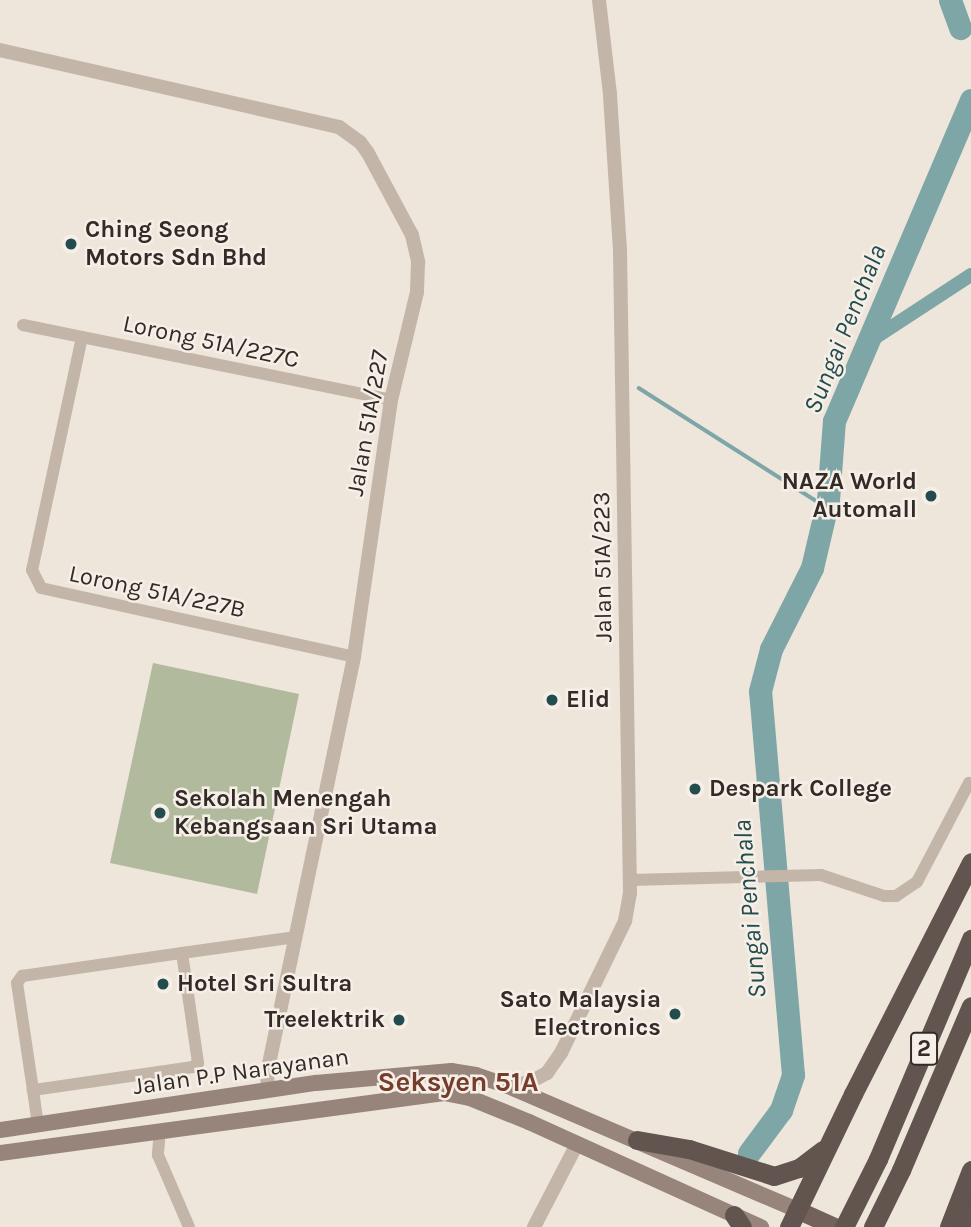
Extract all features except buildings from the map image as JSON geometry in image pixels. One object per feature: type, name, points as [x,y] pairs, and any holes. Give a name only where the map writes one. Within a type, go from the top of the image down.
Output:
[{"type":"highway","points":[[793,1219],[971,862]]},
{"type":"highway","name":"2","points":[[844,1227],[878,1159],[971,939]]},
{"type":"highway","name":"2","points":[[873,1227],[901,1170],[971,1006]]},
{"type":"highway","points":[[637,1140],[712,1155],[752,1171],[774,1176],[799,1168],[827,1147]]},
{"type":"highway","points":[[949,1227],[963,1198],[971,1170]]},
{"type":"highway","points":[[963,1198],[968,1216],[967,1227]]},
{"type":"main road","name":"Jalan P.P Narayanan","points":[[0,1130],[268,1090],[432,1071],[476,1075],[637,1140],[793,1219]]},
{"type":"main road","name":"Jalan P.P Narayanan","points":[[0,1153],[160,1129],[444,1093],[470,1098],[576,1144],[738,1221],[761,1227]]},
{"type":"main road","points":[[793,1219],[835,1227]]},
{"type":"street","name":"Jalan 51A/223","points":[[508,1086],[530,1082],[547,1073],[561,1053],[625,921],[629,880],[620,250],[610,94],[600,0]]},
{"type":"street","name":"Jalan 51A/227","points":[[0,50],[331,124],[360,142],[412,235],[418,262],[417,292],[391,400],[354,657],[267,1072],[268,1090]]},
{"type":"street","name":"Lorong 51A/227C","points":[[23,325],[391,400]]},
{"type":"street","name":"Lorong 51A/227B","points":[[82,337],[32,570],[41,588],[354,657]]},
{"type":"street","points":[[629,880],[808,875],[840,879],[884,896],[896,896],[918,882],[969,783]]},
{"type":"street","points":[[38,1124],[17,983],[22,976],[296,937]]},
{"type":"street","points":[[33,1090],[193,1067],[198,1063],[183,953]]},
{"type":"street","points":[[160,1129],[158,1155],[189,1227]]},
{"type":"street","points":[[534,1227],[576,1144]]},
{"type":"green space","points":[[153,663],[299,694],[257,894],[110,863]]},
{"type":"waterway","name":"Sungai Penchala","points":[[950,0],[960,28]]},
{"type":"waterway","name":"Sungai Penchala","points":[[749,1153],[781,1110],[793,1075],[760,691],[771,649],[812,568],[828,500],[834,421],[971,100]]},
{"type":"waterway","points":[[867,343],[971,275]]},
{"type":"waterway","points":[[639,388],[826,507]]},
{"type":"place","name":"Ching Seong Motors Sdn Bhd","points":[[71,244]]},
{"type":"place","name":"NAZA World Automall","points":[[931,496]]},
{"type":"place","name":"Elid","points":[[552,700]]},
{"type":"place","name":"Despark College","points":[[695,789]]},
{"type":"place","name":"Sekolah Menengah Kebangsaan Sri Utama","points":[[160,813]]},
{"type":"place","name":"Hotel Sri Sultra","points":[[163,984]]},
{"type":"place","name":"Sato Malaysia Electronics","points":[[675,1014]]},
{"type":"place","name":"Treelektrik","points":[[399,1020]]},
{"type":"district","name":"Seksyen 51A","points":[[458,1082]]}]
